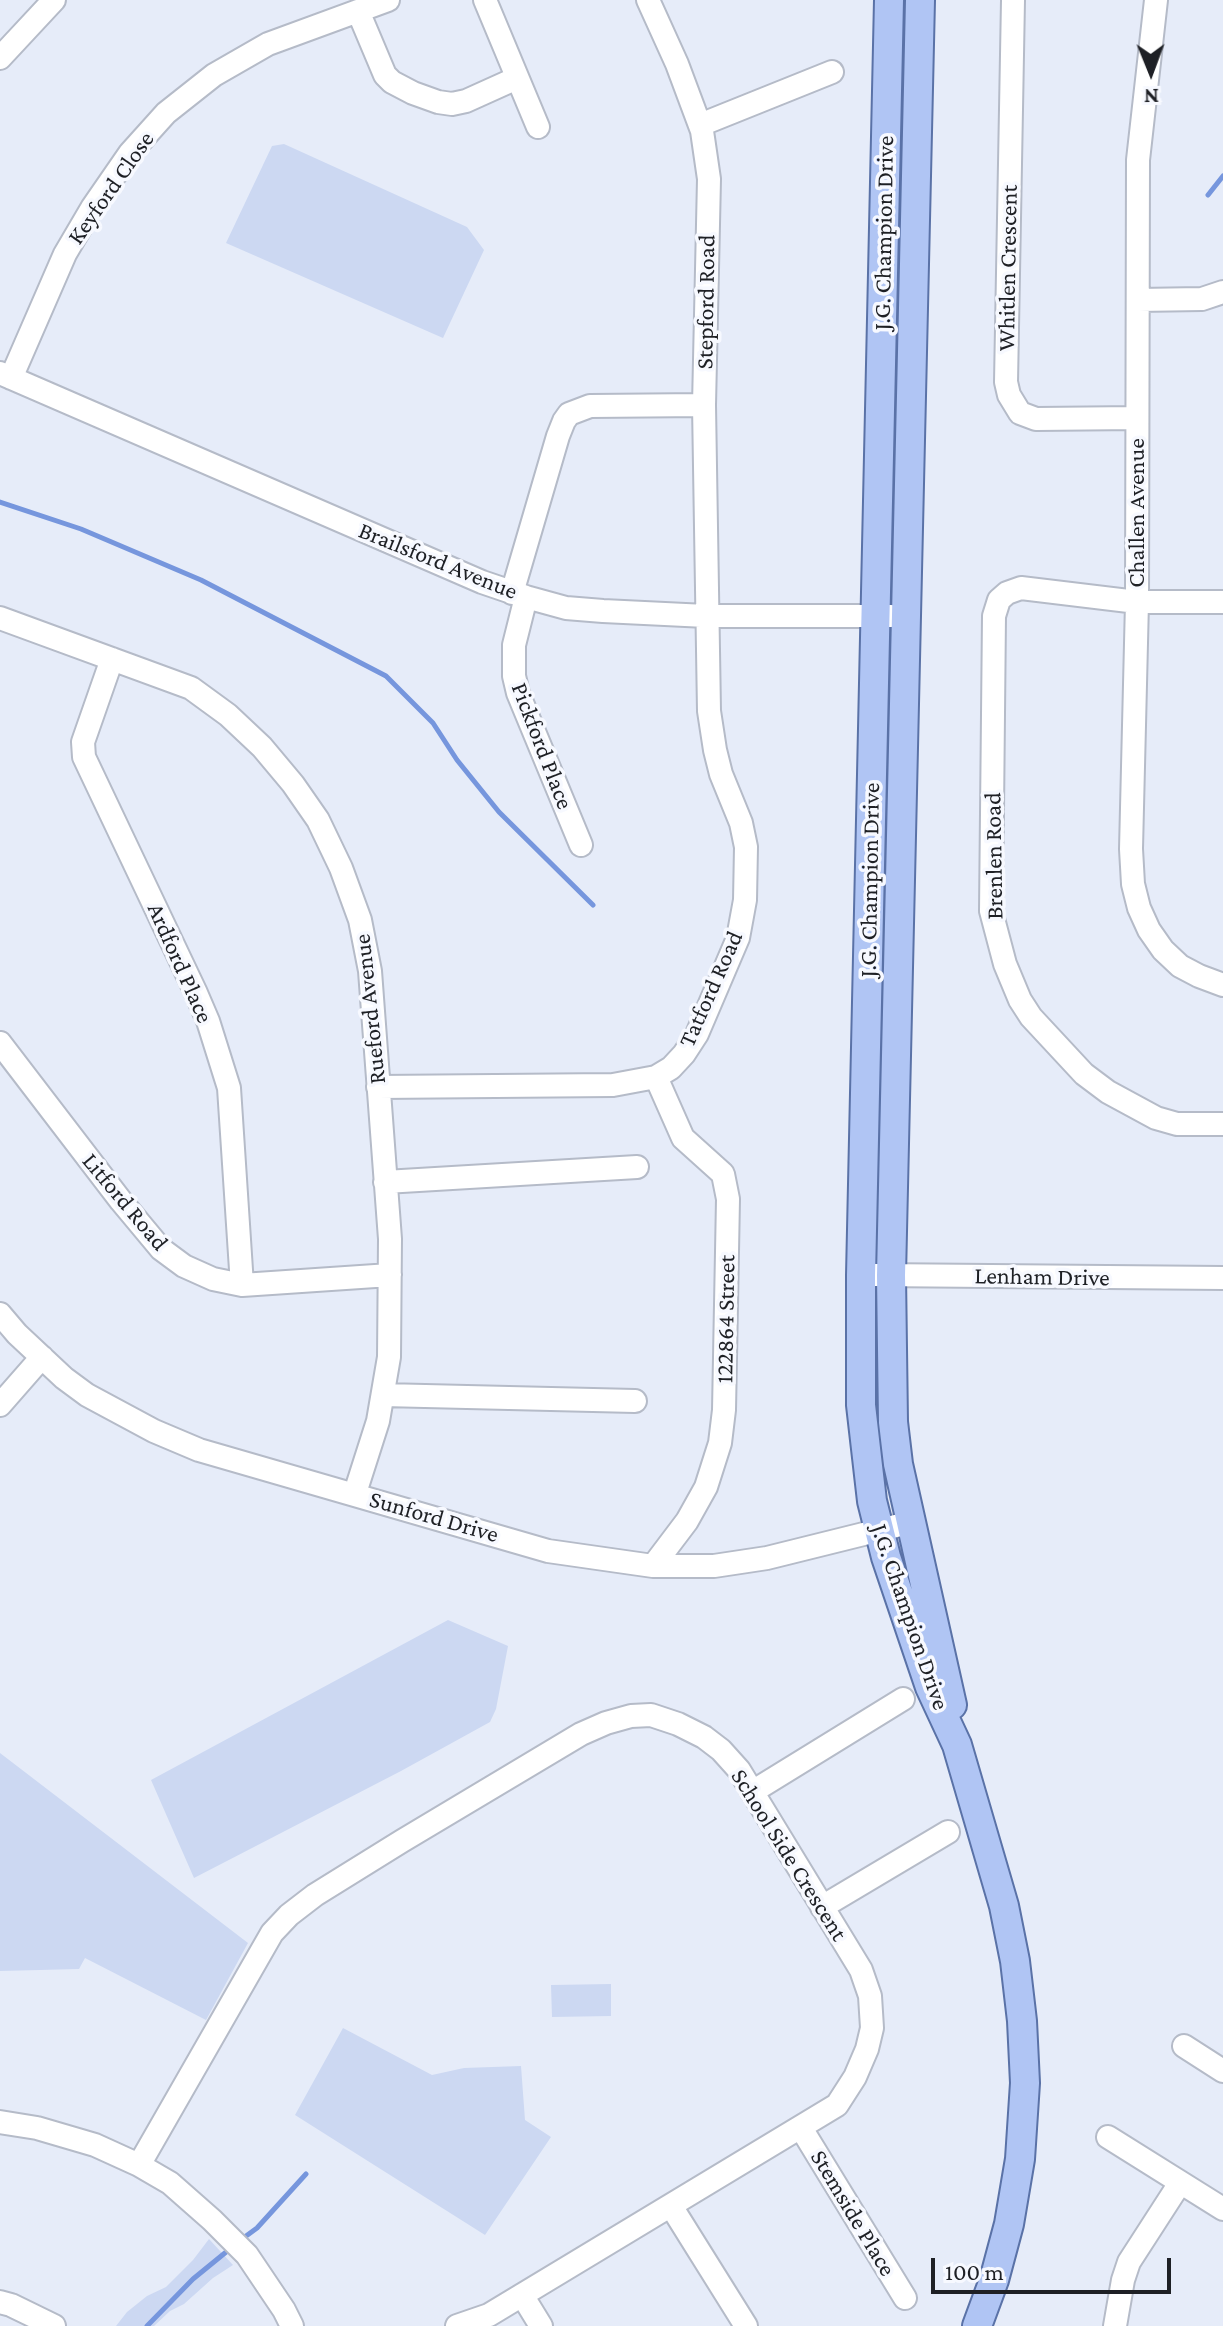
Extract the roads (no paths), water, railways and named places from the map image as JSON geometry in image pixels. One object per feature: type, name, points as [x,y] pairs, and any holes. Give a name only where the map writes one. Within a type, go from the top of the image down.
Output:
[{"type":"main road","name":"J.G. Champion Drive","points":[[889,0],[861,1275],[861,1405],[872,1501],[879,1531],[930,1687],[957,1745],[1004,1906],[1015,1961],[1025,2083],[1020,2159],[1009,2224],[994,2280],[977,2326]]},
{"type":"main road","name":"J.G. Champion Drive","points":[[920,0],[891,1275],[893,1422],[898,1464],[951,1697],[957,1745]]},
{"type":"street","points":[[0,58],[54,0]]},
{"type":"street","name":"Keyford Close","points":[[6,376],[65,254],[92,208],[130,153],[166,113],[214,75],[268,44],[388,0]]},
{"type":"street","points":[[485,0],[538,127]]},
{"type":"street","name":"Stepford Road","points":[[648,0],[700,125],[709,179],[704,405],[706,616]]},
{"type":"street","name":"Whitlen Crescent","points":[[1013,0],[1006,382],[1009,395],[1020,413],[1036,419],[1137,418]]},
{"type":"street","name":"Challen Avenue","points":[[1156,0],[1138,160],[1133,884],[1139,908],[1163,950],[1180,966],[1223,985]]},
{"type":"street","points":[[358,11],[385,75],[413,93],[452,104],[466,101],[517,78]]},
{"type":"street","points":[[700,125],[832,72]]},
{"type":"street","points":[[1138,300],[1202,299],[1223,292]]},
{"type":"street","name":"Brailsford Avenue","points":[[6,376],[468,576],[566,608],[706,616],[905,617]]},
{"type":"street","name":"Pickford Place","points":[[581,845],[518,693],[514,676],[519,595],[564,421],[569,414],[590,406],[704,405]]},
{"type":"street","name":"Brenlen Road","points":[[1137,602],[1021,588],[999,600],[994,616],[991,911],[1005,964],[1020,1000],[1031,1017],[1084,1074],[1108,1092],[1156,1118],[1177,1124],[1223,1124]]},
{"type":"street","points":[[1137,602],[1223,602]]},
{"type":"street","name":"Tatford Road","points":[[656,1077],[671,1068],[697,1034],[738,938],[745,900],[746,847],[741,823],[718,762],[709,711],[706,616]]},
{"type":"street","name":"Rueford Avenue","points":[[0,618],[191,688],[228,715],[283,771],[318,820],[341,868],[360,920],[370,971],[390,1275],[389,1357],[383,1395],[355,1493]]},
{"type":"street","name":"Ardford Place","points":[[112,659],[83,742],[84,757],[196,993],[229,1088],[242,1285]]},
{"type":"street","name":"Litford Road","points":[[0,1043],[121,1201],[161,1249],[184,1266],[213,1279],[242,1285],[390,1275]]},
{"type":"street","points":[[378,1087],[613,1085],[656,1077]]},
{"type":"street","name":"122864 Street","points":[[653,1566],[687,1521],[706,1487],[720,1443],[724,1410],[728,1199],[723,1174],[683,1138],[656,1077]]},
{"type":"street","points":[[385,1182],[637,1167]]},
{"type":"street","name":"Lenham Drive","points":[[861,1275],[1223,1278]]},
{"type":"street","name":"Sunford Drive","points":[[0,1314],[42,1357],[87,1395],[154,1431],[199,1450],[548,1551],[653,1566],[714,1566],[767,1558],[912,1522]]},
{"type":"street","points":[[0,1405],[42,1357]]},
{"type":"street","points":[[383,1395],[635,1401]]},
{"type":"street","points":[[752,1792],[903,1699]]},
{"type":"street","name":"School Side Crescent","points":[[139,2165],[272,1933],[315,1895],[581,1734],[606,1723],[631,1716],[651,1715],[704,1737],[739,1770],[861,1970],[870,1996],[872,2028],[867,2049],[855,2077],[837,2105],[489,2315],[457,2326]]},
{"type":"street","points":[[822,1907],[948,1832]]},
{"type":"street","points":[[1184,2046],[1223,2071]]},
{"type":"street","points":[[0,2122],[37,2128],[80,2141],[139,2165],[170,2183],[247,2255],[292,2326]]},
{"type":"street","name":"Stemside Place","points":[[801,2128],[905,2298]]},
{"type":"street","points":[[1108,2137],[1223,2209]]},
{"type":"street","points":[[1115,2326],[1129,2262],[1180,2183]]},
{"type":"street","points":[[671,2206],[746,2326]]},
{"type":"street","points":[[522,2295],[541,2326]]},
{"type":"street","points":[[0,2302],[54,2326]]},
{"type":"waterway","points":[[1208,195],[1223,176]]},
{"type":"waterway","points":[[0,502],[81,529],[201,580],[386,676],[433,723],[457,760],[499,812],[593,905]]},
{"type":"waterway","points":[[242,2239],[257,2228],[306,2174]]},
{"type":"waterway","points":[[147,2326],[193,2279],[231,2248]]}]
